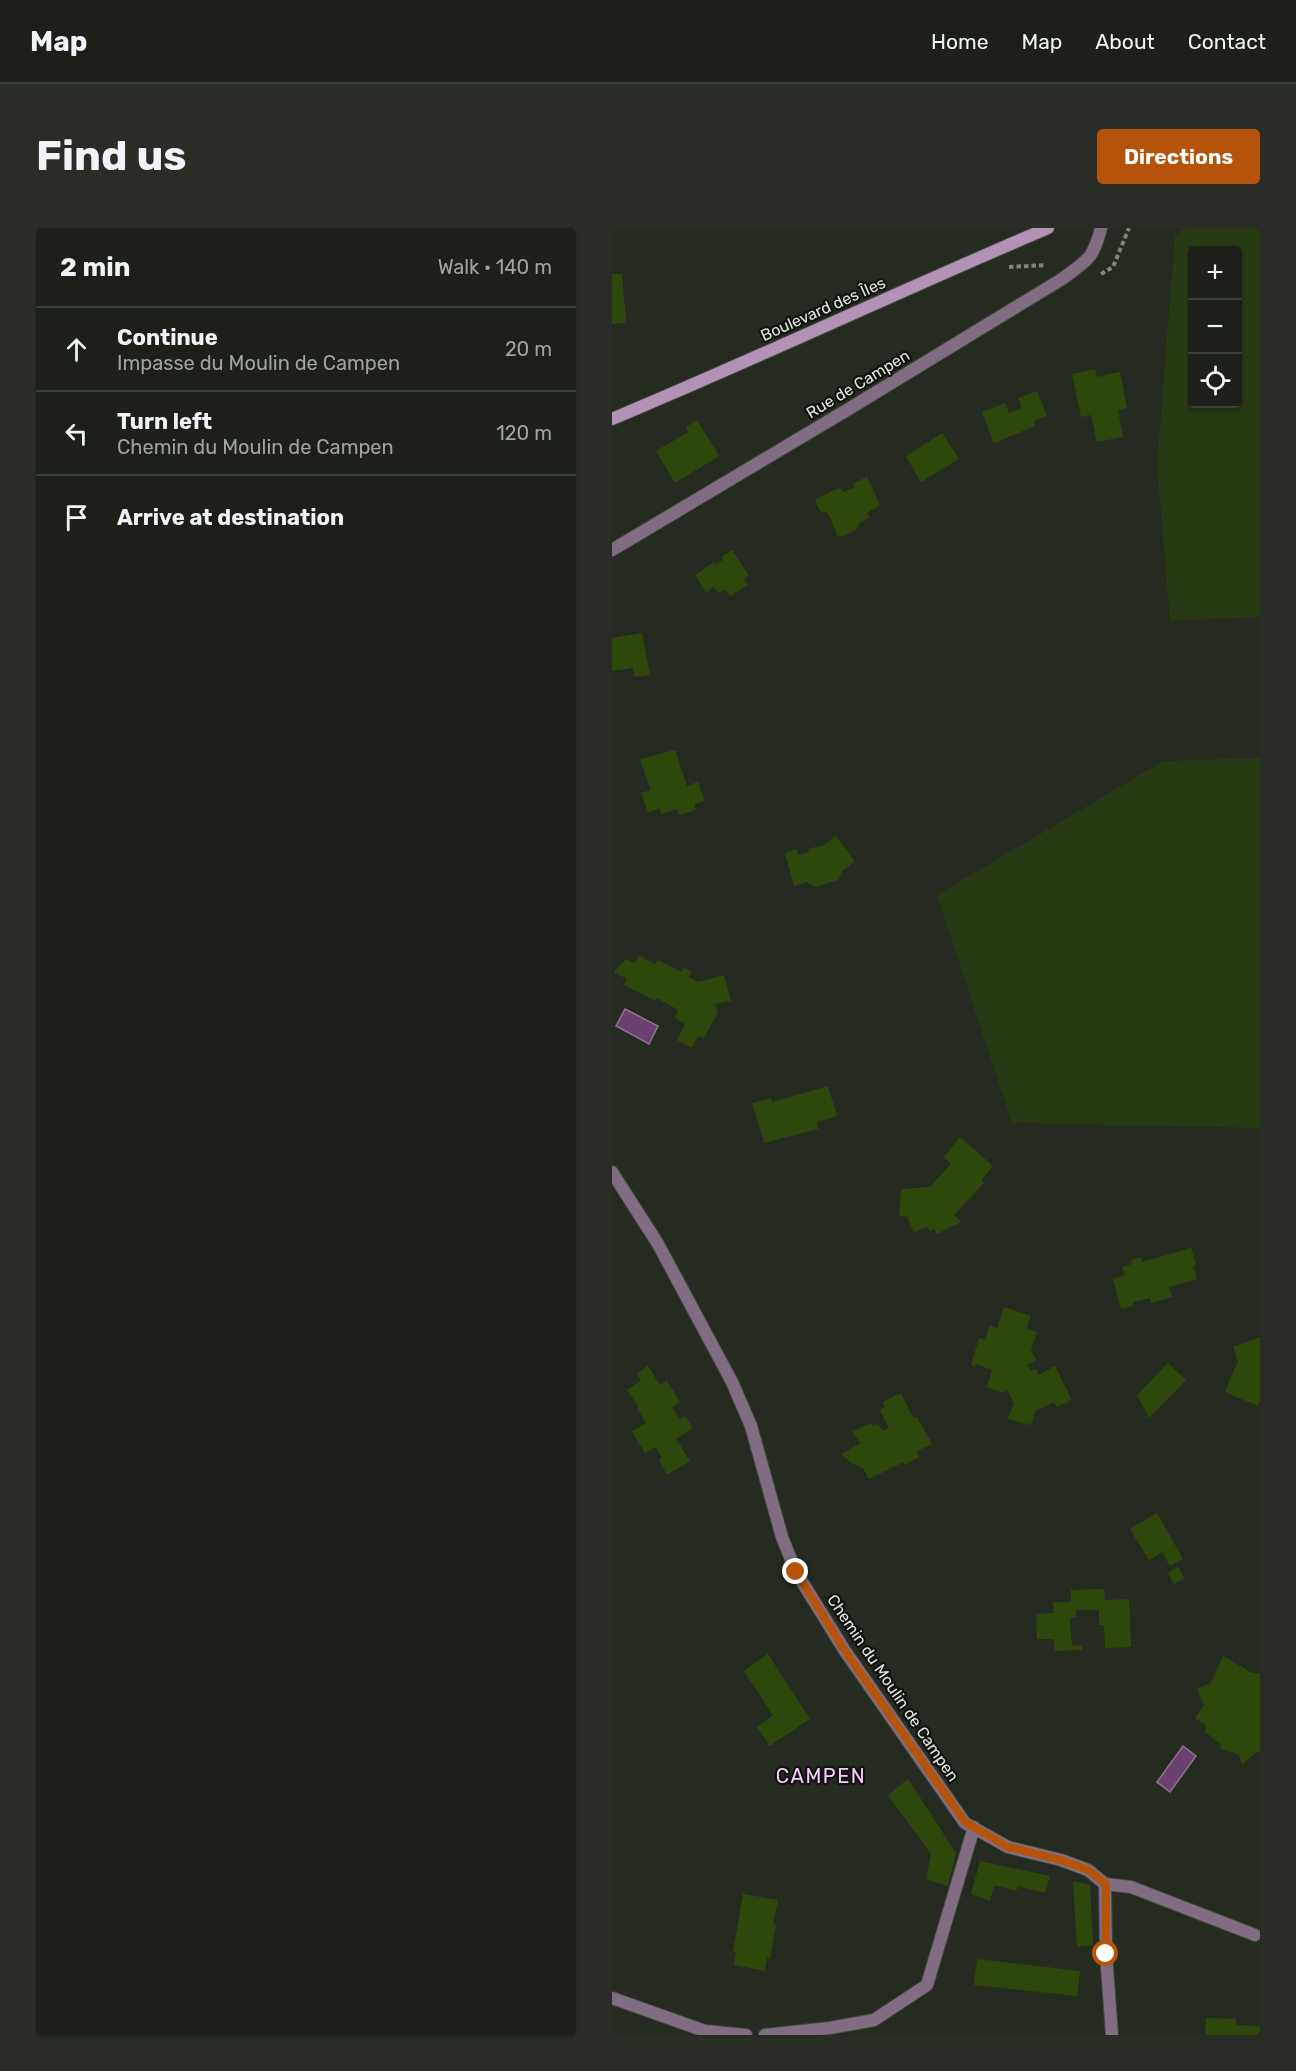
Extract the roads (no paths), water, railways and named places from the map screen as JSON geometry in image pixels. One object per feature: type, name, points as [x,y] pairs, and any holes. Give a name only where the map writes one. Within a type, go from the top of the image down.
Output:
[{"type":"main road","name":"Boulevard des Îles","points":[[612,419],[1048,228]]},
{"type":"street","name":"Rue de Campen","points":[[612,550],[1062,279],[1089,258],[1095,250],[1101,228]]},
{"type":"street","name":"Chemin du Moulin de Campen","points":[[612,1172],[658,1244],[732,1382],[751,1426],[782,1537],[796,1572],[845,1651],[965,1822],[1008,1847],[1061,1860],[1088,1870],[1106,1884],[1131,1887],[1255,1935]]},
{"type":"street","points":[[765,2035],[830,2028],[873,2020],[927,1985],[974,1827]]},
{"type":"street","points":[[1106,1884],[1106,1954],[1112,2035]]},
{"type":"street","points":[[612,1998],[705,2031],[746,2035]]},
{"type":"district","name":"CAMPEN","points":[[821,1776]]}]
